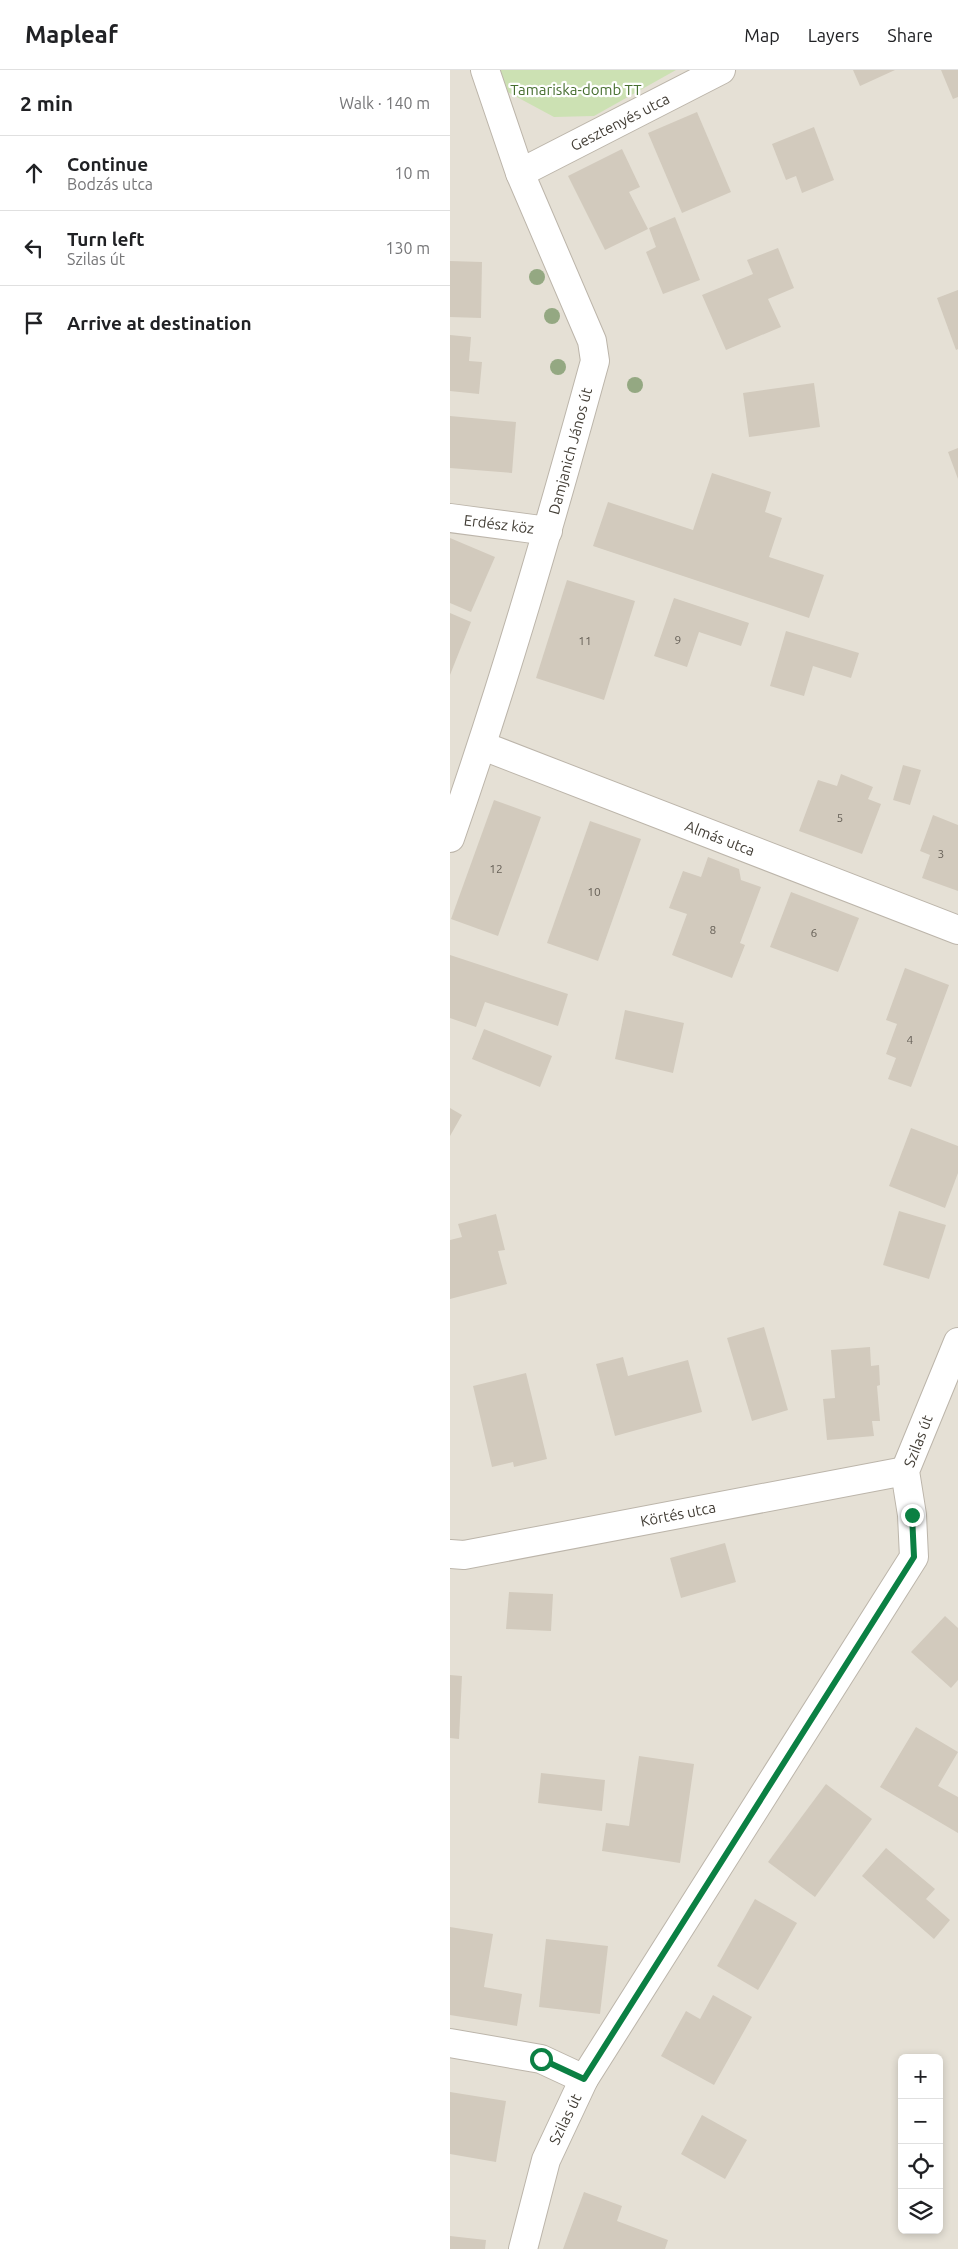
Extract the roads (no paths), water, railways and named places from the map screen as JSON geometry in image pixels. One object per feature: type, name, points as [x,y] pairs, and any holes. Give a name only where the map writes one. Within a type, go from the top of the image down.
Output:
[{"type":"street","name":"Damjanich János út","points":[[450,838],[483,746],[548,531],[595,360],[592,342],[520,173],[485,70]]},
{"type":"street","name":"Gesztenyés utca","points":[[520,173],[721,70]]},
{"type":"street","name":"Erdész köz","points":[[450,518],[548,531]]},
{"type":"street","name":"Almás utca","points":[[483,746],[958,930]]},
{"type":"street","name":"Szilas út","points":[[523,2249],[546,2160],[584,2079],[914,1557],[912,1515],[905,1471],[958,1342]]},
{"type":"street","name":"Körtés utca","points":[[450,1554],[464,1555],[905,1471]]},
{"type":"street","points":[[450,2043],[541,2059],[584,2079]]},
{"type":"park label","name":"Tamariska-domb TT","points":[[576,89]]}]
